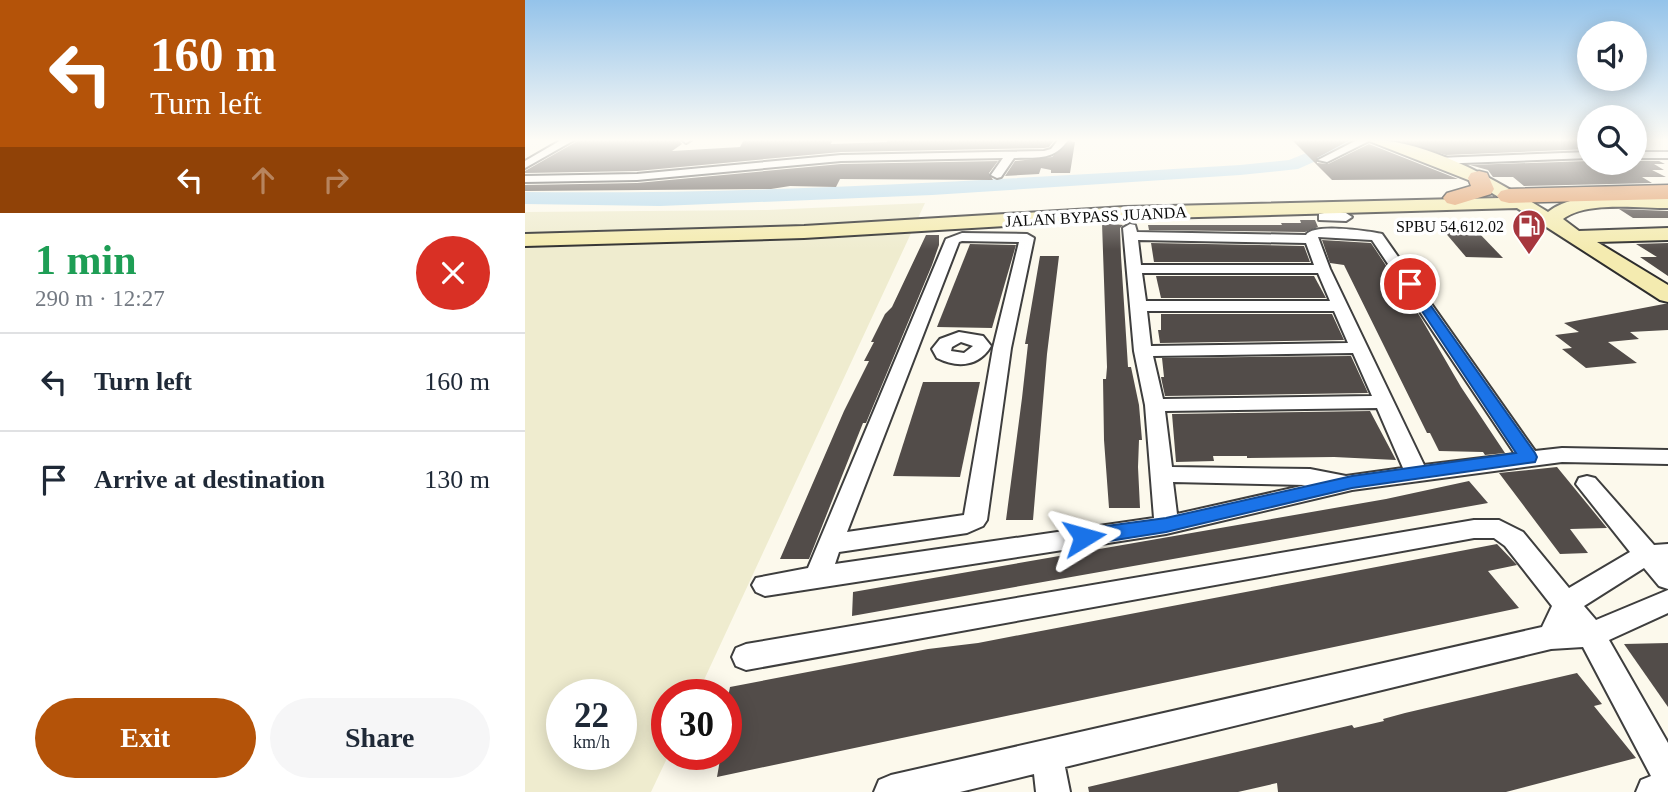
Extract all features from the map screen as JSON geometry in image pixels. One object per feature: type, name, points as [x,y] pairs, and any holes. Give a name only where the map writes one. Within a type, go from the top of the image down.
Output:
[{"type":"highway","points":[[1455,198],[1483,189],[1480,178]]},
{"type":"highway","name":"JALAN BYPASS JUANDA","points":[[1515,200],[1663,197]]},
{"type":"main road","points":[[1475,176],[1668,295]]},
{"type":"main road","points":[[1480,178],[1553,191],[1663,197]]},
{"type":"main road","points":[[1564,232],[1553,218],[1567,208],[1663,197]]},
{"type":"main road","name":"JALAN BYPASS JUANDA","points":[[525,232],[800,224],[1113,205],[1455,198],[1515,200]]},
{"type":"main road","name":"JALAN BYPASS JUANDA","points":[[525,240],[694,237],[1113,213],[1347,220],[1515,200]]},
{"type":"main road","points":[[1564,232],[1668,234]]},
{"type":"street","points":[[525,180],[630,176]]},
{"type":"street","points":[[1417,474],[1311,239],[1325,219],[1347,220],[1380,241],[1528,457]]},
{"type":"street","points":[[1166,525],[1155,405],[1143,351],[1130,232],[1311,239]]},
{"type":"street","points":[[817,578],[953,239],[1024,236],[1028,239],[1002,348],[975,520],[967,524],[831,544]]},
{"type":"street","points":[[1133,269],[1323,268]]},
{"type":"street","points":[[1138,306],[1342,306]]},
{"type":"street","points":[[908,348],[941,349],[948,357],[960,359],[977,354],[982,348],[1002,348]]},
{"type":"street","points":[[1143,351],[1360,348]]},
{"type":"street","points":[[1155,405],[1385,402]]},
{"type":"street","points":[[765,586],[1166,525],[1352,482],[1528,457],[1668,457]]},
{"type":"street","points":[[1160,474],[1310,477],[1352,482]]},
{"type":"street","points":[[1587,484],[1657,554],[1668,579]]},
{"type":"street","points":[[745,657],[1474,528],[1499,529],[1508,533],[1591,635],[1668,775]]},
{"type":"street","points":[[895,566],[899,534]]},
{"type":"street","points":[[1551,637],[1567,603],[1657,554]]},
{"type":"street","points":[[891,792],[1551,637],[1591,635],[1668,601]]},
{"type":"street","points":[[1047,756],[1053,792]]},
{"type":"street","points":[[1653,792],[1668,786]]},
{"type":"shaded area","points":[[925,203],[704,679],[651,679],[651,770],[661,770],[651,792],[525,792],[525,212],[767,210]]},
{"type":"building","points":[[713,176],[991,176],[993,180],[840,179],[836,187],[525,191],[525,185],[637,183]]},
{"type":"building","points":[[1328,176],[1450,176],[1458,179],[1332,180]]},
{"type":"building","points":[[1492,176],[1666,177],[1642,177],[1652,183],[1524,186],[1513,177]]},
{"type":"building","points":[[1619,209],[1668,211],[1668,218],[1633,218]]},
{"type":"building","points":[[1300,220],[1315,220],[1318,227],[1305,232],[1149,230],[1148,225],[1282,225],[1281,223],[1301,223]]},
{"type":"building","points":[[1102,223],[1123,225],[1120,228],[1128,367],[1131,367],[1139,405],[1142,440],[1139,440],[1138,467],[1140,508],[1109,508],[1104,440],[1103,379],[1106,379],[1107,367]]},
{"type":"building","points":[[1443,230],[1476,230],[1503,258],[1466,257]]},
{"type":"building","points":[[926,235],[939,235],[939,245],[932,265],[866,423],[863,423],[809,559],[780,559],[844,411],[869,361],[864,361],[874,342],[871,342],[885,314],[892,307]]},
{"type":"building","points":[[1322,240],[1371,243],[1505,453],[1485,455],[1483,452],[1439,451],[1430,433],[1427,433],[1344,265],[1330,263]]},
{"type":"building","points":[[1151,243],[1304,246],[1310,262],[1154,262]]},
{"type":"building","points":[[1668,243],[1668,276],[1640,257],[1657,257],[1636,244]]},
{"type":"building","points":[[970,244],[1016,245],[992,328],[937,327]]},
{"type":"building","points":[[1040,256],[1059,256],[1047,354],[1033,520],[1006,520],[1028,344],[1025,344]]},
{"type":"building","points":[[1156,276],[1314,276],[1326,298],[1161,298]]},
{"type":"building","points":[[1668,304],[1668,330],[1630,332],[1639,339],[1608,342],[1637,363],[1586,368],[1562,349],[1572,348],[1555,335],[1579,332],[1564,323]]},
{"type":"building","points":[[1161,314],[1332,314],[1344,340],[1160,343],[1158,330],[1161,330]]},
{"type":"building","points":[[1351,356],[1368,393],[1165,396],[1161,377],[1164,377],[1162,358]]},
{"type":"building","points":[[923,382],[980,382],[960,477],[893,476]]},
{"type":"building","points":[[1370,411],[1396,460],[1213,456],[1214,461],[1176,462],[1172,414]]},
{"type":"building","points":[[1557,467],[1607,528],[1570,529],[1588,553],[1560,554],[1499,473]]},
{"type":"building","points":[[1469,481],[1488,503],[852,616],[853,592],[1386,499]]},
{"type":"building","points":[[1497,544],[1517,565],[1488,571],[1519,608],[717,777],[718,770],[742,770],[742,685],[928,649],[978,643]]},
{"type":"building","points":[[1668,643],[1668,707],[1624,644]]},
{"type":"building","points":[[1577,673],[1602,704],[1594,706],[1636,758],[1506,792],[1278,792],[1277,783],[1238,792],[1089,792],[1088,787],[1352,725],[1354,728],[1405,713]]},
{"type":"waterway","points":[[525,198],[660,200],[932,189],[1143,176]]},
{"type":"place","name":"SPBU 54.612.02","points":[[1529,256]]},
{"type":"route","points":[[1084,537],[1166,525],[1352,482],[1528,457],[1410,284]]}]
